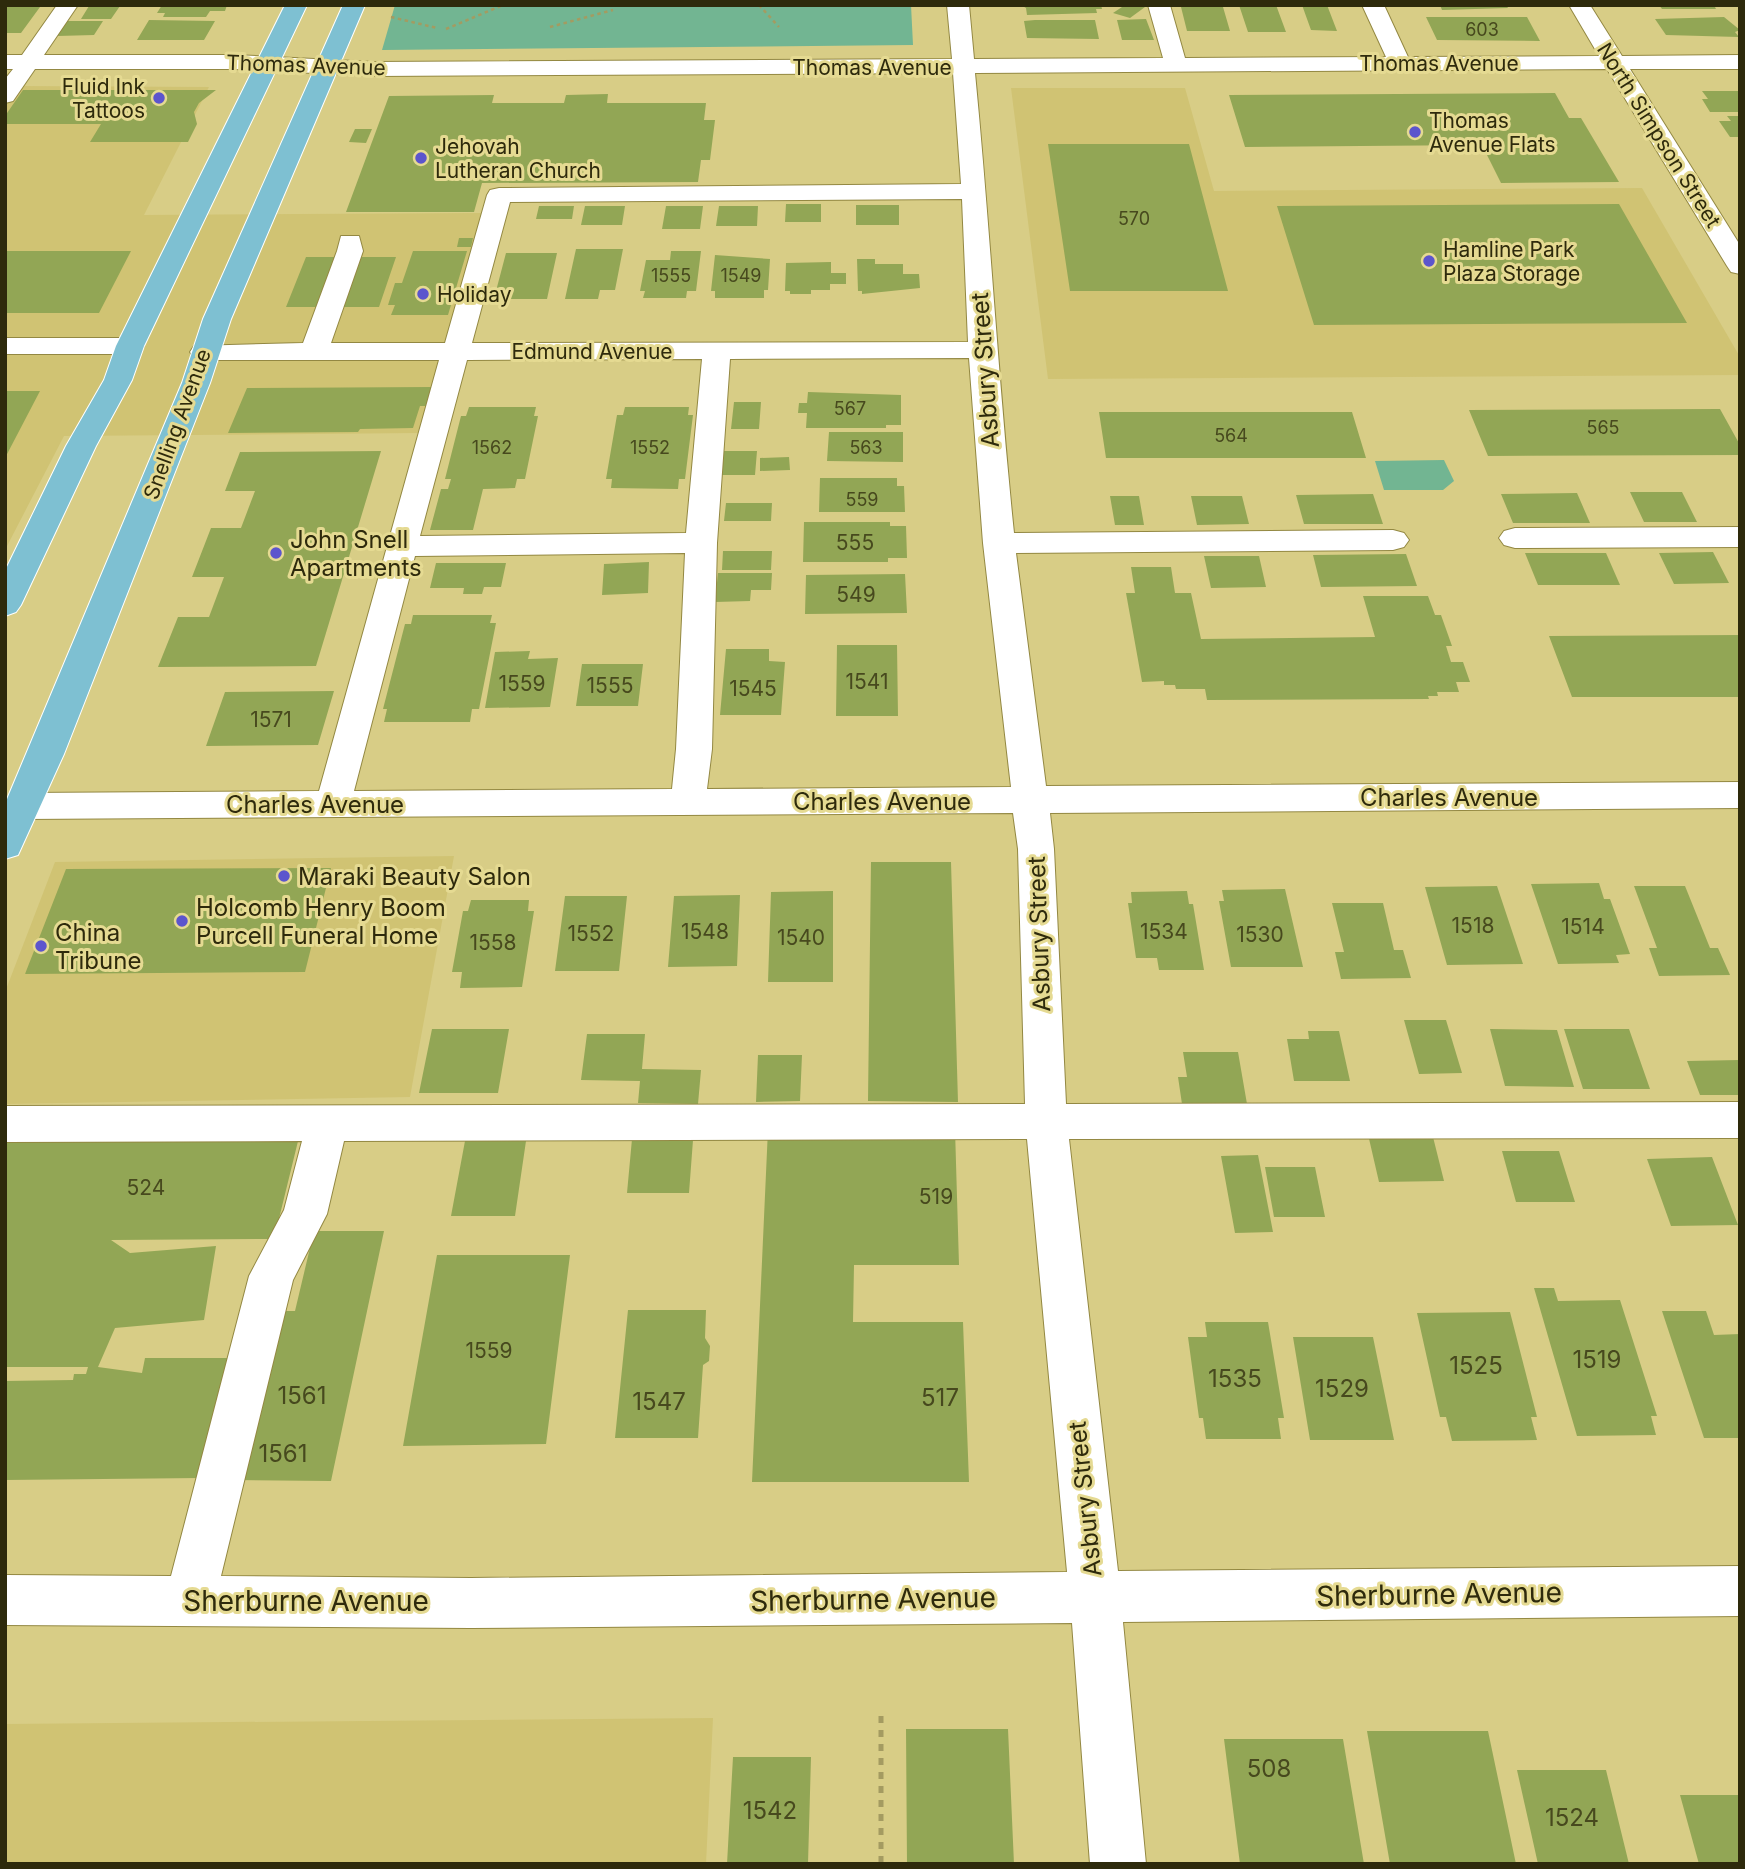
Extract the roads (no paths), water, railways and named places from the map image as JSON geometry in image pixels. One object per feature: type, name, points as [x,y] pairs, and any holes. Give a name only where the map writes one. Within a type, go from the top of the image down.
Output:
[{"type":"main road","points":[[5,605],[81,446],[118,380],[130,346],[296,5]]},
{"type":"main road","name":"Snelling Avenue","points":[[5,845],[24,806],[196,383],[204,352],[354,5]]},
{"type":"street","points":[[5,96],[68,5]]},
{"type":"street","name":"Asbury Street","points":[[958,5],[974,191],[981,350],[999,543],[1037,849],[1046,1121],[1095,1597],[1118,1864]]},
{"type":"street","points":[[1159,5],[1176,65]]},
{"type":"street","points":[[1373,5],[1400,64]]},
{"type":"street","name":"North Simpson Street","points":[[1579,5],[1740,266]]},
{"type":"street","name":"Thomas Avenue","points":[[5,62],[327,67],[1740,62]]},
{"type":"street","points":[[333,804],[446,380],[499,195],[974,191]]},
{"type":"street","points":[[314,352],[350,251],[350,241]]},
{"type":"street","points":[[5,346],[130,346]]},
{"type":"street","points":[[688,802],[694,749],[701,543],[717,350]]},
{"type":"street","name":"Edmund Avenue","points":[[204,352],[981,350]]},
{"type":"street","points":[[1515,538],[1740,537]]},
{"type":"street","points":[[999,543],[1392,540]]},
{"type":"street","points":[[402,546],[701,543]]},
{"type":"street","name":"Charles Avenue","points":[[24,806],[1740,795]]},
{"type":"street","points":[[5,1124],[1740,1119]]},
{"type":"street","points":[[190,1600],[271,1276],[304,1214],[327,1124]]},
{"type":"street","name":"Sherburne Avenue","points":[[5,1600],[471,1603],[1740,1591]]},
{"type":"place","name":"Fluid Ink Tattoos","points":[[159,98]]},
{"type":"place","name":"Thomas Avenue Flats","points":[[1415,132]]},
{"type":"place","name":"Jehovah Lutheran Church","points":[[421,158]]},
{"type":"place","name":"Hamline Park Plaza Storage","points":[[1429,261]]},
{"type":"place","name":"Holiday","points":[[423,294]]},
{"type":"place","name":"John Snell Apartments","points":[[276,553]]},
{"type":"place","name":"Maraki Beauty Salon","points":[[284,876]]},
{"type":"place","name":"Holcomb Henry Boom Purcell Funeral Home","points":[[182,921]]},
{"type":"place","name":"China Tribune","points":[[41,946]]}]
